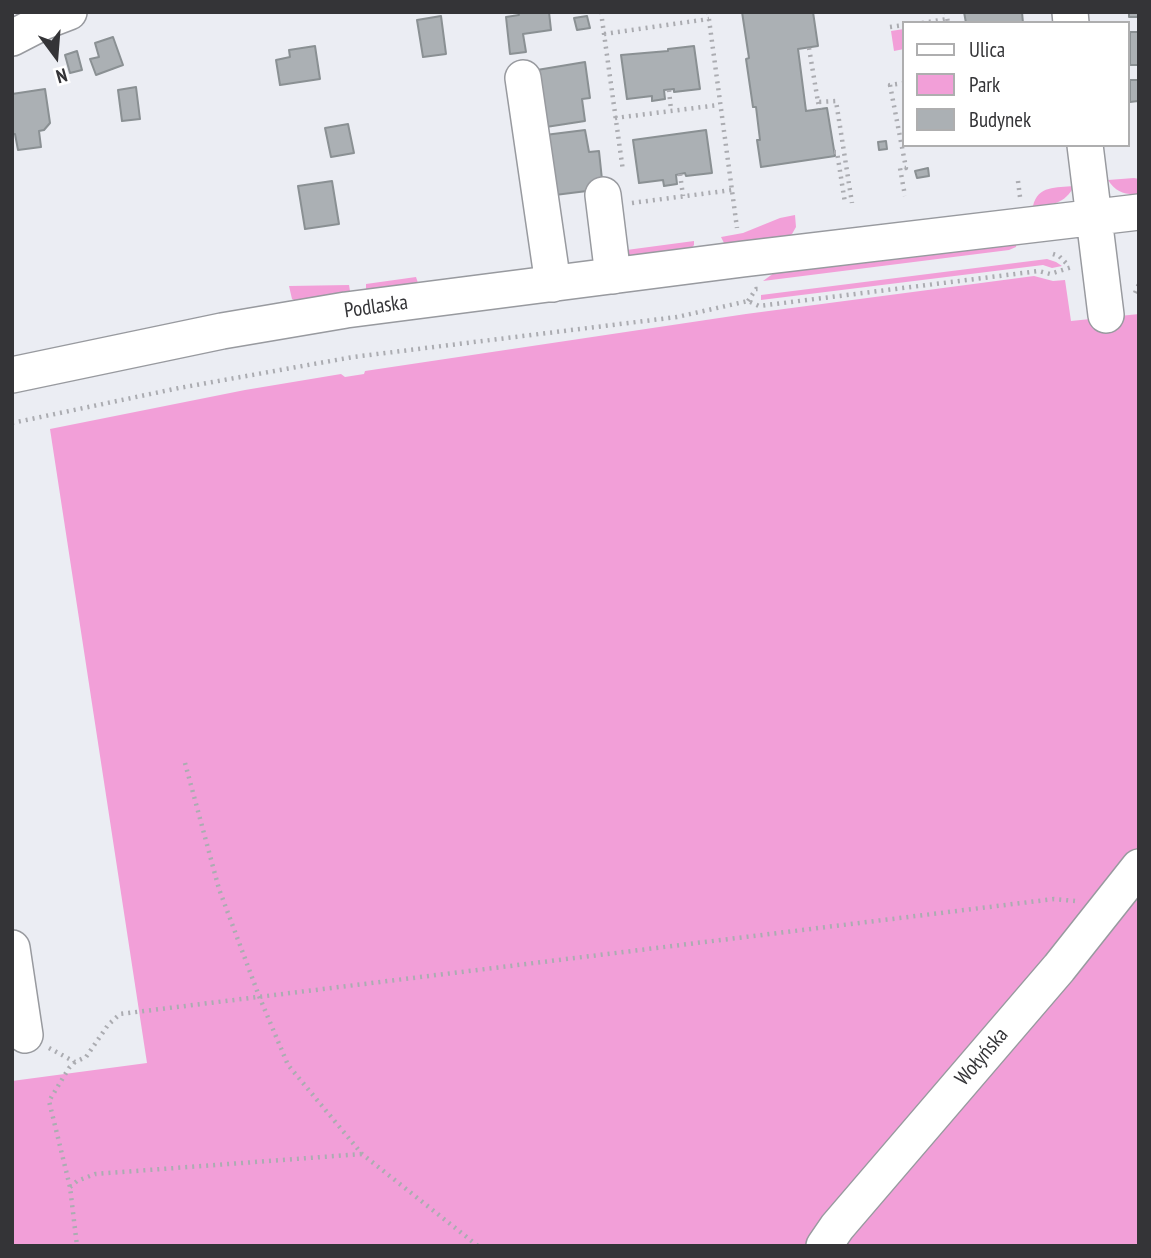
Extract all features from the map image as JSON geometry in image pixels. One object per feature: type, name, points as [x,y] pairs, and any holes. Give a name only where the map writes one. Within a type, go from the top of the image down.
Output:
[{"type":"street","points":[[12,38],[69,12]]},
{"type":"street","points":[[523,78],[553,284]]},
{"type":"street","points":[[1086,147],[1106,315]]},
{"type":"street","points":[[613,276],[618,194]]},
{"type":"street","name":"Podlaska","points":[[12,375],[286,320],[613,276],[740,243],[1139,212]]},
{"type":"street","name":"Wołyńska","points":[[824,1246],[845,1217],[1059,968],[1139,867]]},
{"type":"street","points":[[12,948],[25,1035]]},
{"type":"path","points":[[601,12],[615,118],[618,194],[628,203],[732,190]]},
{"type":"path","points":[[708,12],[740,243]]},
{"type":"path","points":[[946,12],[947,21]]},
{"type":"path","points":[[604,34],[709,19]]},
{"type":"path","points":[[891,27],[902,25]]},
{"type":"path","points":[[809,48],[820,109]]},
{"type":"path","points":[[902,83],[890,85],[905,168],[900,169],[905,196]]},
{"type":"path","points":[[669,90],[671,110]]},
{"type":"path","points":[[818,102],[836,101],[848,203],[837,152],[834,152]]},
{"type":"path","points":[[615,118],[719,105]]},
{"type":"path","points":[[680,174],[682,196]]},
{"type":"path","points":[[12,423],[179,388],[353,357],[677,317],[748,301],[759,306],[1039,271],[1051,274],[1070,267]]},
{"type":"path","points":[[185,763],[219,890],[288,1065],[362,1154],[478,1246]]},
{"type":"path","points":[[77,1246],[70,1187],[49,1101],[69,1068],[86,1057],[108,1025],[120,1014],[1054,899],[1107,905]]},
{"type":"path","points":[[25,1035],[75,1062]]},
{"type":"path","points":[[70,1187],[95,1174],[362,1154]]},
{"type":"green space","points":[[902,29],[902,49],[894,51],[891,31]]},
{"type":"green space","points":[[1139,179],[1139,194],[1121,192],[1108,180]]},
{"type":"green space","points":[[1074,186],[1062,200],[1033,206],[1035,199],[1043,191]]},
{"type":"green space","points":[[795,215],[796,227],[792,234],[783,240],[725,245],[721,237],[743,233]]},
{"type":"green space","points":[[1017,240],[1016,247],[1009,250],[763,281],[778,270]]},
{"type":"green space","points":[[694,241],[690,250],[624,260],[619,251]]},
{"type":"green space","points":[[1047,259],[1062,266],[1052,268],[1043,265],[761,300],[761,295]]},
{"type":"green space","points":[[1034,276],[1053,281],[1065,280],[1071,321],[1139,314],[1139,1246],[12,1246],[12,1081],[147,1063],[50,429],[245,390],[341,374],[345,377],[364,374],[365,371],[746,314]]},
{"type":"green space","points":[[416,277],[418,283],[415,286],[372,291],[366,289],[366,284]]},
{"type":"green space","points":[[349,285],[348,294],[298,302],[292,299],[289,286]]},
{"type":"building","points":[[518,12],[549,12],[551,30],[523,34],[526,52],[510,54],[506,17],[519,15]]},
{"type":"building","points":[[742,12],[813,12],[818,46],[798,49],[806,111],[827,108],[835,156],[761,167],[756,107],[753,107]]},
{"type":"building","points":[[964,12],[1022,12],[1023,21],[966,21]]},
{"type":"building","points":[[1129,12],[1139,12],[1139,65],[1130,65],[1130,32],[1138,32],[1138,17],[1129,17]]},
{"type":"building","points":[[441,16],[446,54],[423,57],[417,20]]},
{"type":"building","points":[[587,16],[590,28],[577,30],[574,18]]},
{"type":"building","points":[[113,37],[123,65],[96,75],[90,59],[99,57],[95,43]]},
{"type":"building","points":[[315,46],[320,79],[280,85],[276,60],[290,57],[289,50]]},
{"type":"building","points":[[694,46],[700,89],[674,92],[674,89],[664,90],[665,99],[652,101],[652,96],[627,99],[621,55]]},
{"type":"building","points":[[77,51],[82,70],[70,73],[65,55]]},
{"type":"building","points":[[585,62],[590,98],[582,99],[585,121],[546,127],[537,70]]},
{"type":"building","points":[[1139,65],[1139,117],[1138,101],[1130,102],[1130,80],[1138,80]]},
{"type":"building","points":[[136,87],[140,119],[122,121],[118,90]]},
{"type":"building","points":[[45,89],[50,123],[44,130],[39,131],[41,147],[18,150],[15,134],[12,134],[12,94]]},
{"type":"building","points":[[348,124],[354,153],[331,157],[325,128]]},
{"type":"building","points":[[585,130],[589,152],[599,151],[603,189],[555,195],[545,135]]},
{"type":"building","points":[[706,130],[712,173],[676,175],[677,184],[664,186],[663,180],[639,183],[633,140]]},
{"type":"building","points":[[886,141],[887,149],[879,150],[878,142]]},
{"type":"building","points":[[928,168],[929,176],[917,178],[915,171]]},
{"type":"building","points":[[332,181],[339,224],[305,229],[298,186]]}]
